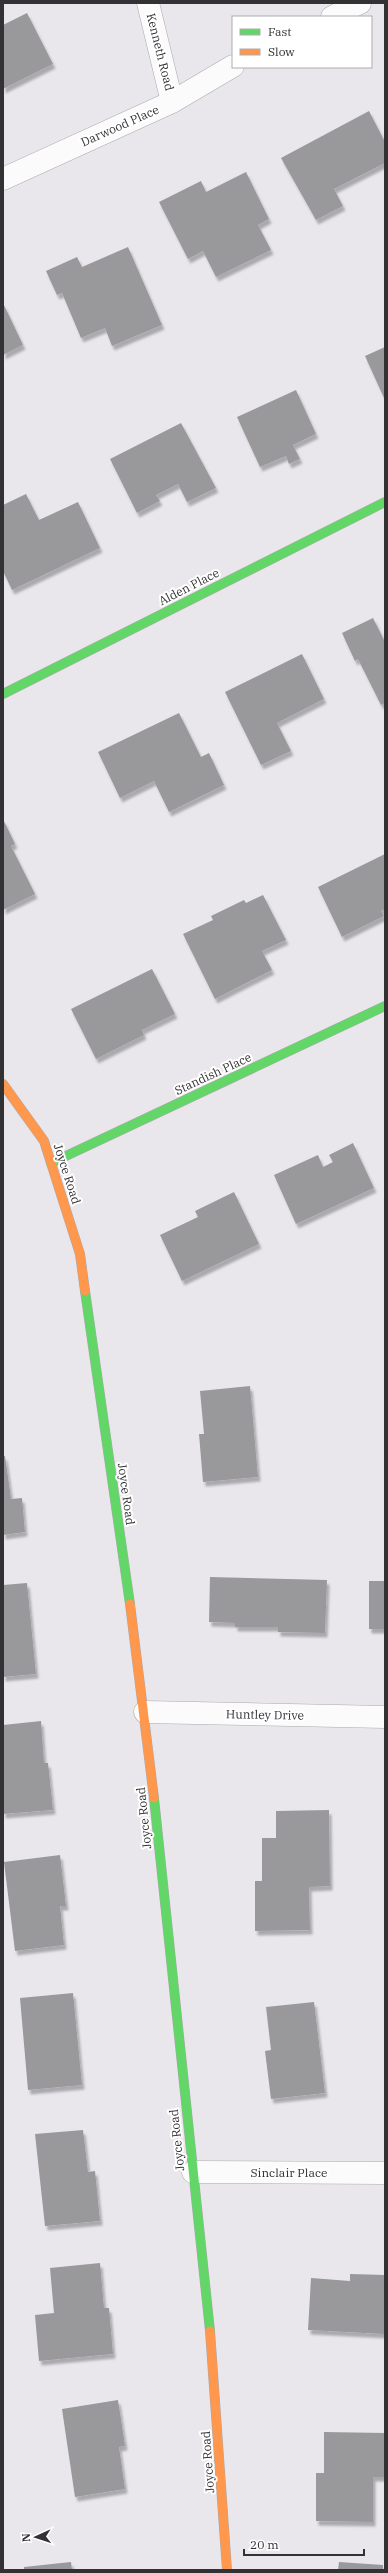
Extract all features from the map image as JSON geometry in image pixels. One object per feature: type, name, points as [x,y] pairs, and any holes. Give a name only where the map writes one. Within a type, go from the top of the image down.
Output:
[{"type":"street","name":"Kenneth Road","points":[[148,3],[172,102]]},
{"type":"street","points":[[334,16],[360,3]]},
{"type":"street","name":"Darwood Place","points":[[3,179],[172,102],[232,67]]},
{"type":"street","name":"Alden Place","points":[[3,694],[385,502]]},
{"type":"street","name":"Standish Place","points":[[51,1163],[385,1006]]},
{"type":"street","name":"Joyce Road","points":[[3,1084],[44,1141],[80,1254],[145,1712],[214,2372],[227,2570]]},
{"type":"street","name":"Huntley Drive","points":[[145,1712],[385,1717]]},
{"type":"street","name":"Sinclair Place","points":[[193,2172],[385,2173]]},
{"type":"building","points":[[27,13],[53,64],[3,89],[3,25]]},
{"type":"building","points":[[369,111],[385,142],[385,163],[334,189],[343,206],[316,220],[281,158]]},
{"type":"building","points":[[246,172],[269,219],[258,225],[271,250],[216,277],[203,251],[188,259],[159,202],[201,181],[206,192]]},
{"type":"building","points":[[128,247],[162,325],[112,346],[105,328],[81,338],[62,293],[57,295],[46,271],[77,257],[82,267]]},
{"type":"building","points":[[3,303],[23,345],[3,355]]},
{"type":"building","points":[[385,347],[385,400],[365,356]]},
{"type":"building","points":[[296,390],[316,434],[293,445],[300,459],[289,464],[286,456],[260,467],[237,417]]},
{"type":"building","points":[[181,423],[216,488],[187,502],[178,484],[156,495],[160,501],[137,513],[110,459]]},
{"type":"building","points":[[26,494],[39,520],[78,502],[100,548],[12,590],[3,571],[3,505]]},
{"type":"building","points":[[373,618],[385,642],[385,703],[381,705],[358,659],[355,661],[342,633]]},
{"type":"building","points":[[302,654],[324,699],[277,723],[291,751],[261,765],[225,692]]},
{"type":"building","points":[[179,713],[201,757],[209,753],[224,785],[169,812],[154,781],[120,798],[98,752]]},
{"type":"building","points":[[3,819],[15,844],[11,846],[35,894],[3,910]]},
{"type":"building","points":[[385,854],[385,909],[381,911],[384,916],[342,937],[318,887]]},
{"type":"building","points":[[263,895],[286,940],[262,951],[272,970],[215,999],[183,934],[213,920],[211,916],[244,900],[246,903]]},
{"type":"building","points":[[152,969],[175,1014],[142,1030],[144,1035],[96,1059],[71,1009]]},
{"type":"building","points":[[353,1143],[374,1188],[296,1224],[274,1175],[318,1155],[323,1167],[333,1162],[329,1155]]},
{"type":"building","points":[[234,1192],[259,1244],[182,1281],[160,1235],[198,1217],[195,1211]]},
{"type":"building","points":[[250,1386],[258,1477],[203,1482],[199,1434],[204,1434],[200,1391]]},
{"type":"building","points":[[3,1456],[5,1456],[11,1499],[22,1498],[25,1532],[3,1535]]},
{"type":"building","points":[[210,1577],[327,1580],[325,1633],[278,1632],[278,1627],[235,1627],[235,1623],[209,1622]]},
{"type":"building","points":[[369,1581],[385,1581],[385,1629],[369,1629]]},
{"type":"building","points":[[27,1583],[36,1674],[3,1677],[3,1585]]},
{"type":"building","points":[[41,1721],[44,1763],[48,1763],[53,1810],[3,1814],[3,1725]]},
{"type":"building","points":[[329,1810],[330,1886],[309,1887],[310,1930],[255,1931],[255,1881],[262,1881],[262,1838],[276,1838],[276,1811]]},
{"type":"building","points":[[60,1855],[66,1906],[60,1906],[64,1945],[15,1951],[4,1862]]},
{"type":"building","points":[[73,1993],[82,2085],[28,2090],[20,1998]]},
{"type":"building","points":[[314,2002],[325,2093],[271,2099],[265,2051],[271,2050],[266,2007]]},
{"type":"building","points":[[83,2130],[88,2172],[95,2171],[100,2221],[45,2226],[35,2134]]},
{"type":"building","points":[[100,2263],[104,2308],[109,2308],[113,2354],[39,2361],[35,2315],[54,2313],[50,2268]]},
{"type":"building","points":[[350,2274],[385,2275],[385,2334],[308,2330],[311,2278],[350,2281]]},
{"type":"building","points":[[118,2400],[125,2446],[119,2447],[125,2489],[75,2497],[62,2409]]},
{"type":"building","points":[[324,2432],[385,2433],[385,2477],[373,2477],[373,2522],[316,2521],[316,2473],[324,2473]]},
{"type":"building","points":[[71,2562],[72,2570],[24,2570],[24,2567]]},
{"type":"building","points":[[339,2562],[383,2565],[383,2570],[338,2570]]},
{"type":"traffic: fast","points":[[3,694],[385,502]]},
{"type":"traffic: fast","points":[[51,1163],[385,1006]]},
{"type":"traffic: fast","points":[[85,1291],[130,1604]]},
{"type":"traffic: fast","points":[[154,1798],[210,2331]]},
{"type":"traffic: slow","points":[[3,1084],[44,1141],[80,1254],[85,1291]]},
{"type":"traffic: slow","points":[[130,1604],[154,1798]]},
{"type":"traffic: slow","points":[[210,2331],[227,2570]]}]
